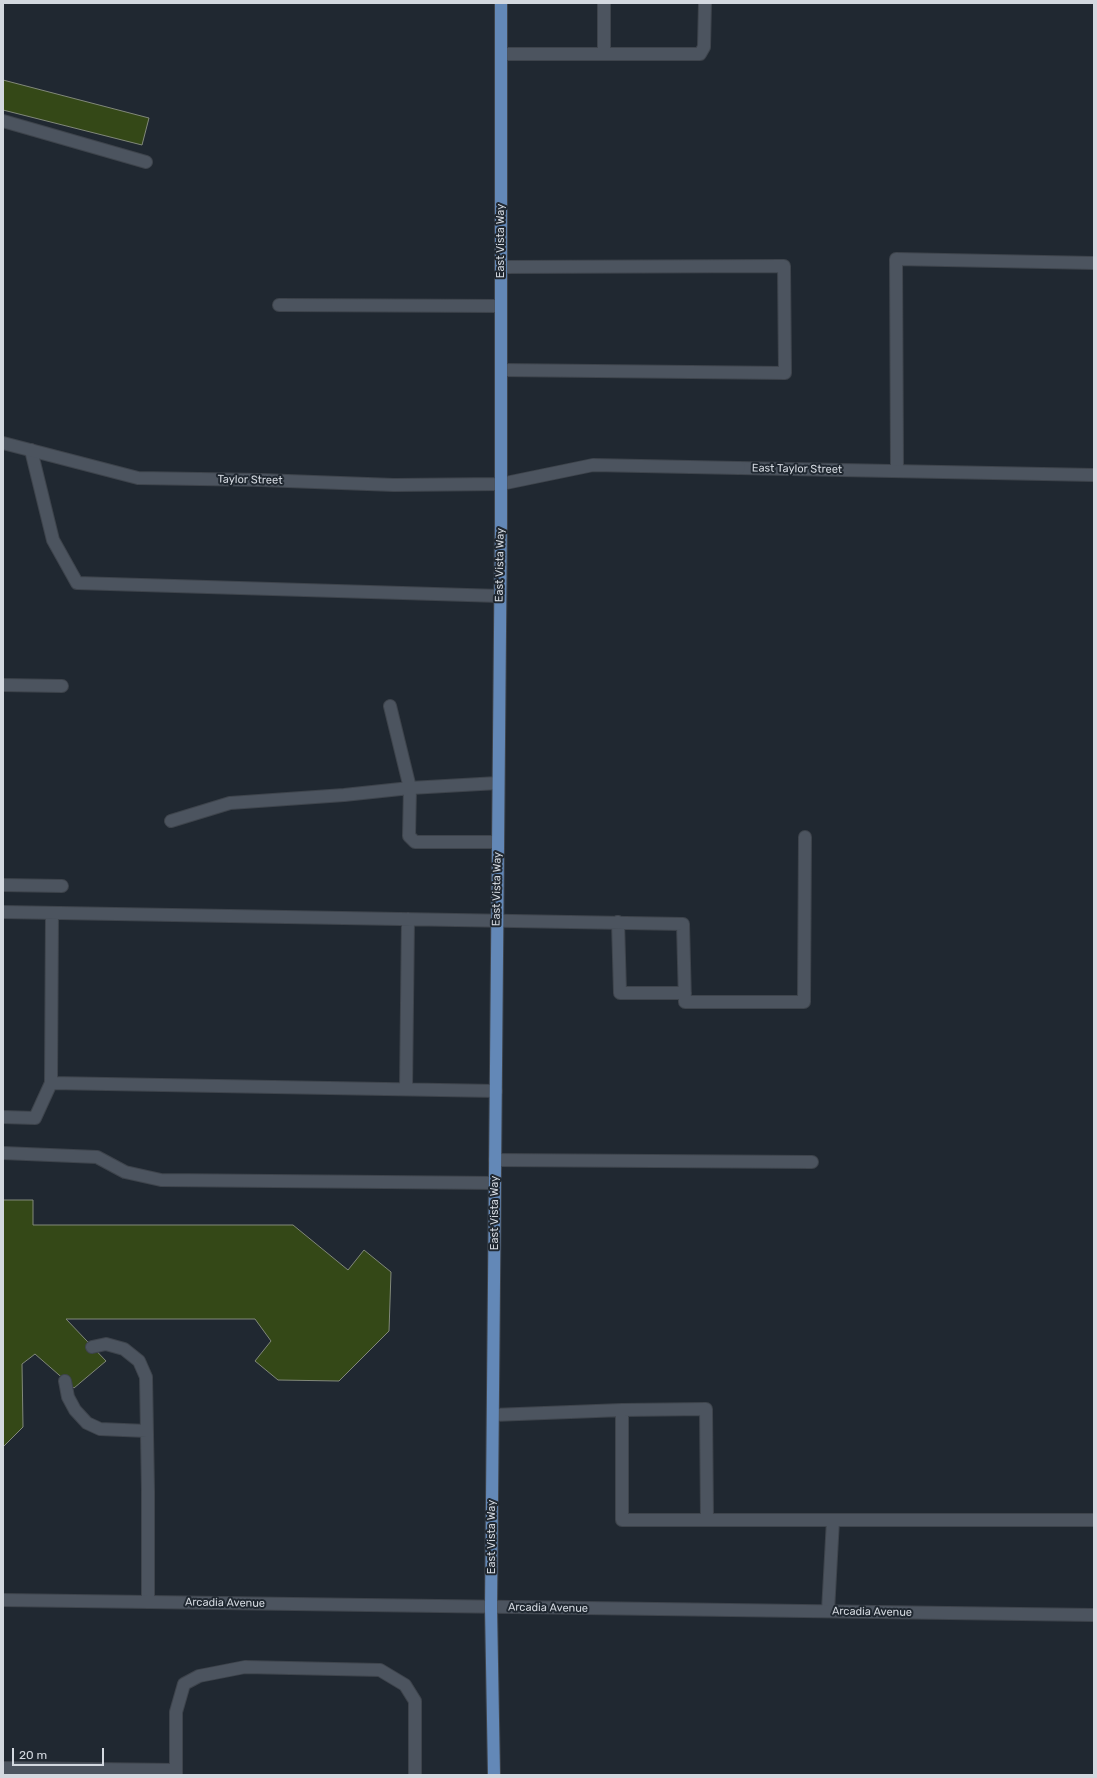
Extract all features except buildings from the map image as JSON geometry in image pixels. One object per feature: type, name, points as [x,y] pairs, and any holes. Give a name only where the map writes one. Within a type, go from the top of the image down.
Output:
[{"type":"main road","name":"East Vista Way","points":[[494,1775],[491,1608],[501,484],[501,3]]},
{"type":"street","points":[[604,3],[604,54]]},
{"type":"street","points":[[501,54],[700,54],[704,48],[704,3]]},
{"type":"street","points":[[3,121],[146,162]]},
{"type":"street","points":[[897,471],[896,259],[1094,263]]},
{"type":"street","points":[[501,267],[784,266],[785,373],[501,370]]},
{"type":"street","points":[[279,305],[501,306]]},
{"type":"street","name":"Taylor Street","points":[[3,443],[138,478],[261,480],[394,485],[501,484]]},
{"type":"street","points":[[31,450],[53,540],[77,583],[500,596]]},
{"type":"street","name":"East Taylor Street","points":[[501,484],[593,465],[1094,475]]},
{"type":"street","points":[[3,685],[62,686]]},
{"type":"street","points":[[390,706],[410,788],[409,836],[415,842],[498,842]]},
{"type":"street","points":[[171,821],[230,803],[344,795],[410,788],[498,783]]},
{"type":"street","points":[[3,912],[683,924],[684,1002],[804,1002],[805,837]]},
{"type":"street","points":[[3,885],[62,886]]},
{"type":"street","points":[[3,1118],[36,1118],[51,1083],[52,913]]},
{"type":"street","points":[[406,1089],[408,919]]},
{"type":"street","points":[[618,922],[620,993],[684,993]]},
{"type":"street","points":[[51,1083],[496,1091]]},
{"type":"street","points":[[3,1153],[97,1157],[125,1172],[161,1180],[495,1183]]},
{"type":"street","points":[[495,1160],[812,1162]]},
{"type":"street","points":[[92,1346],[106,1344],[124,1349],[139,1361],[146,1377],[148,1602]]},
{"type":"street","points":[[65,1381],[68,1397],[75,1410],[87,1423],[100,1429],[147,1431]]},
{"type":"street","points":[[493,1414],[706,1409],[707,1520]]},
{"type":"street","points":[[622,1410],[622,1520],[1094,1520]]},
{"type":"street","points":[[828,1612],[833,1520]]},
{"type":"street","name":"Arcadia Avenue","points":[[3,1600],[491,1608],[1094,1615]]},
{"type":"street","points":[[3,1768],[176,1772],[176,1712],[184,1684],[199,1676],[245,1667],[380,1670],[405,1685],[416,1702],[416,1775]]}]
